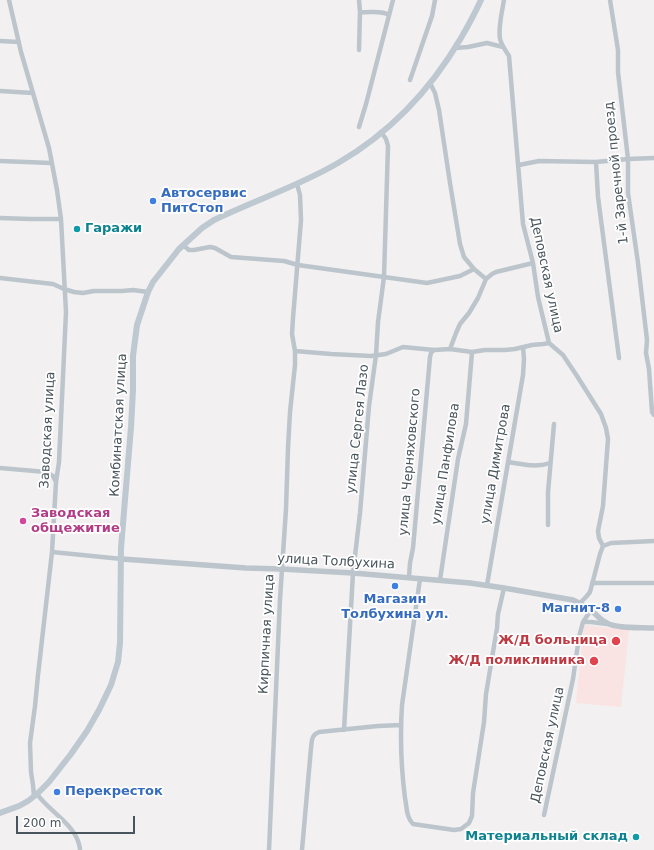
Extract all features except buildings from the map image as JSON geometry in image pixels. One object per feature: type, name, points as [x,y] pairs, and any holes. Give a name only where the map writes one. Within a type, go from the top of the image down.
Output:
[{"type":"main road","name":"Комбинатская улица","points":[[35,795],[49,782],[87,731],[111,684],[118,662],[120,643],[122,548],[133,390],[133,356],[137,325],[148,292],[179,249],[202,228],[214,220],[297,184],[338,162],[361,148],[403,113],[430,83],[455,48],[472,20],[479,1]]},
{"type":"main road","points":[[0,813],[19,806],[35,795]]},
{"type":"street","name":"Заводская улица","points":[[9,0],[19,42],[49,148],[57,190],[66,312],[59,462],[56,482],[52,552],[30,743],[31,772],[35,795]]},
{"type":"street","points":[[359,0],[359,50]]},
{"type":"street","points":[[359,127],[393,0]]},
{"type":"street","points":[[410,80],[432,16],[435,0]]},
{"type":"street","name":"Деповская улица","points":[[504,0],[500,38],[503,47],[509,56],[510,62],[523,224],[533,263],[538,297],[549,343],[563,355],[578,376],[601,414],[608,439],[603,506],[598,531],[599,538],[603,546],[590,592],[580,603]]},
{"type":"street","name":"1-й Заречной проезд","points":[[610,0],[618,50],[618,72],[628,159],[628,193],[638,263],[647,340],[646,353],[649,369],[652,412],[654,415]]},
{"type":"street","points":[[360,12],[384,12],[389,14]]},
{"type":"street","points":[[0,42],[19,42]]},
{"type":"street","points":[[455,48],[487,43],[503,47]]},
{"type":"street","points":[[430,83],[435,93],[439,110],[460,244],[464,256],[474,269],[486,279]]},
{"type":"street","points":[[0,91],[33,93]]},
{"type":"street","name":"улица Сергея Лазо","points":[[344,730],[353,573],[360,514],[369,406],[384,277],[388,146],[386,139],[381,132]]},
{"type":"street","points":[[518,165],[539,161],[596,162],[654,158]]},
{"type":"street","points":[[0,161],[52,163]]},
{"type":"street","points":[[596,162],[598,197],[619,358]]},
{"type":"street","points":[[297,184],[300,195],[301,220],[298,264]]},
{"type":"street","points":[[0,218],[30,220],[60,219]]},
{"type":"street","points":[[183,245],[190,250],[210,247],[215,248],[231,257],[284,262],[427,283],[460,276],[474,269]]},
{"type":"street","points":[[450,349],[460,324],[478,298],[486,279],[496,272],[533,263]]},
{"type":"street","name":"Кирпичная улица","points":[[269,850],[286,509],[286,470],[290,412],[295,371],[295,351],[292,334],[298,264]]},
{"type":"street","points":[[0,278],[53,284],[64,289],[83,293],[94,291],[133,290],[148,292]]},
{"type":"street","points":[[295,351],[371,356],[386,354],[403,347],[434,350],[450,349],[472,352],[485,350],[505,350],[549,343]]},
{"type":"street","name":"улица Димитрова","points":[[487,585],[523,375],[523,347]]},
{"type":"street","name":"улица Черняховского","points":[[409,577],[410,563],[414,548],[430,357],[434,350]]},
{"type":"street","name":"улица Панфилова","points":[[440,580],[458,459],[466,424],[472,352]]},
{"type":"street","points":[[548,526],[548,492],[554,424]]},
{"type":"street","points":[[508,462],[534,466],[550,463]]},
{"type":"street","points":[[0,468],[46,472],[53,476],[56,482]]},
{"type":"street","points":[[603,546],[611,543],[654,541]]},
{"type":"street","name":"улица Толбухина","points":[[52,552],[122,559],[246,568],[409,577],[487,585],[573,600],[591,610],[610,625]]},
{"type":"street","points":[[420,579],[402,705],[401,761],[407,807],[410,821],[413,824],[454,830],[461,829],[469,823],[472,816],[473,793],[484,722],[486,694],[498,614],[504,588]]},
{"type":"street","points":[[592,583],[654,583]]},
{"type":"street","name":"Деповская улица","points":[[544,815],[573,678],[576,654],[583,622],[591,610]]},
{"type":"street","points":[[583,622],[654,628]]},
{"type":"street","points":[[302,850],[312,736],[314,733],[378,726],[401,726]]},
{"type":"street","points":[[35,795],[57,814],[73,831],[78,841],[80,850]]},
{"type":"shaded area","points":[[584,625],[629,630],[621,707],[576,703]]},
{"type":"place","name":"Автосервис ПитСтоп","points":[[153,201]]},
{"type":"place","name":"Гаражи","points":[[77,229]]},
{"type":"place","name":"Заводская общежитие","points":[[23,521]]},
{"type":"place","name":"Магазин Толбухина ул.","points":[[395,586]]},
{"type":"place","name":"Магнит-8","points":[[618,609]]},
{"type":"place","name":"Ж/Д больница","points":[[616,641]]},
{"type":"place","name":"Ж/Д поликлиника","points":[[594,661]]},
{"type":"place","name":"Перекресток","points":[[57,792]]},
{"type":"place","name":"Материальный склад","points":[[636,837]]}]
